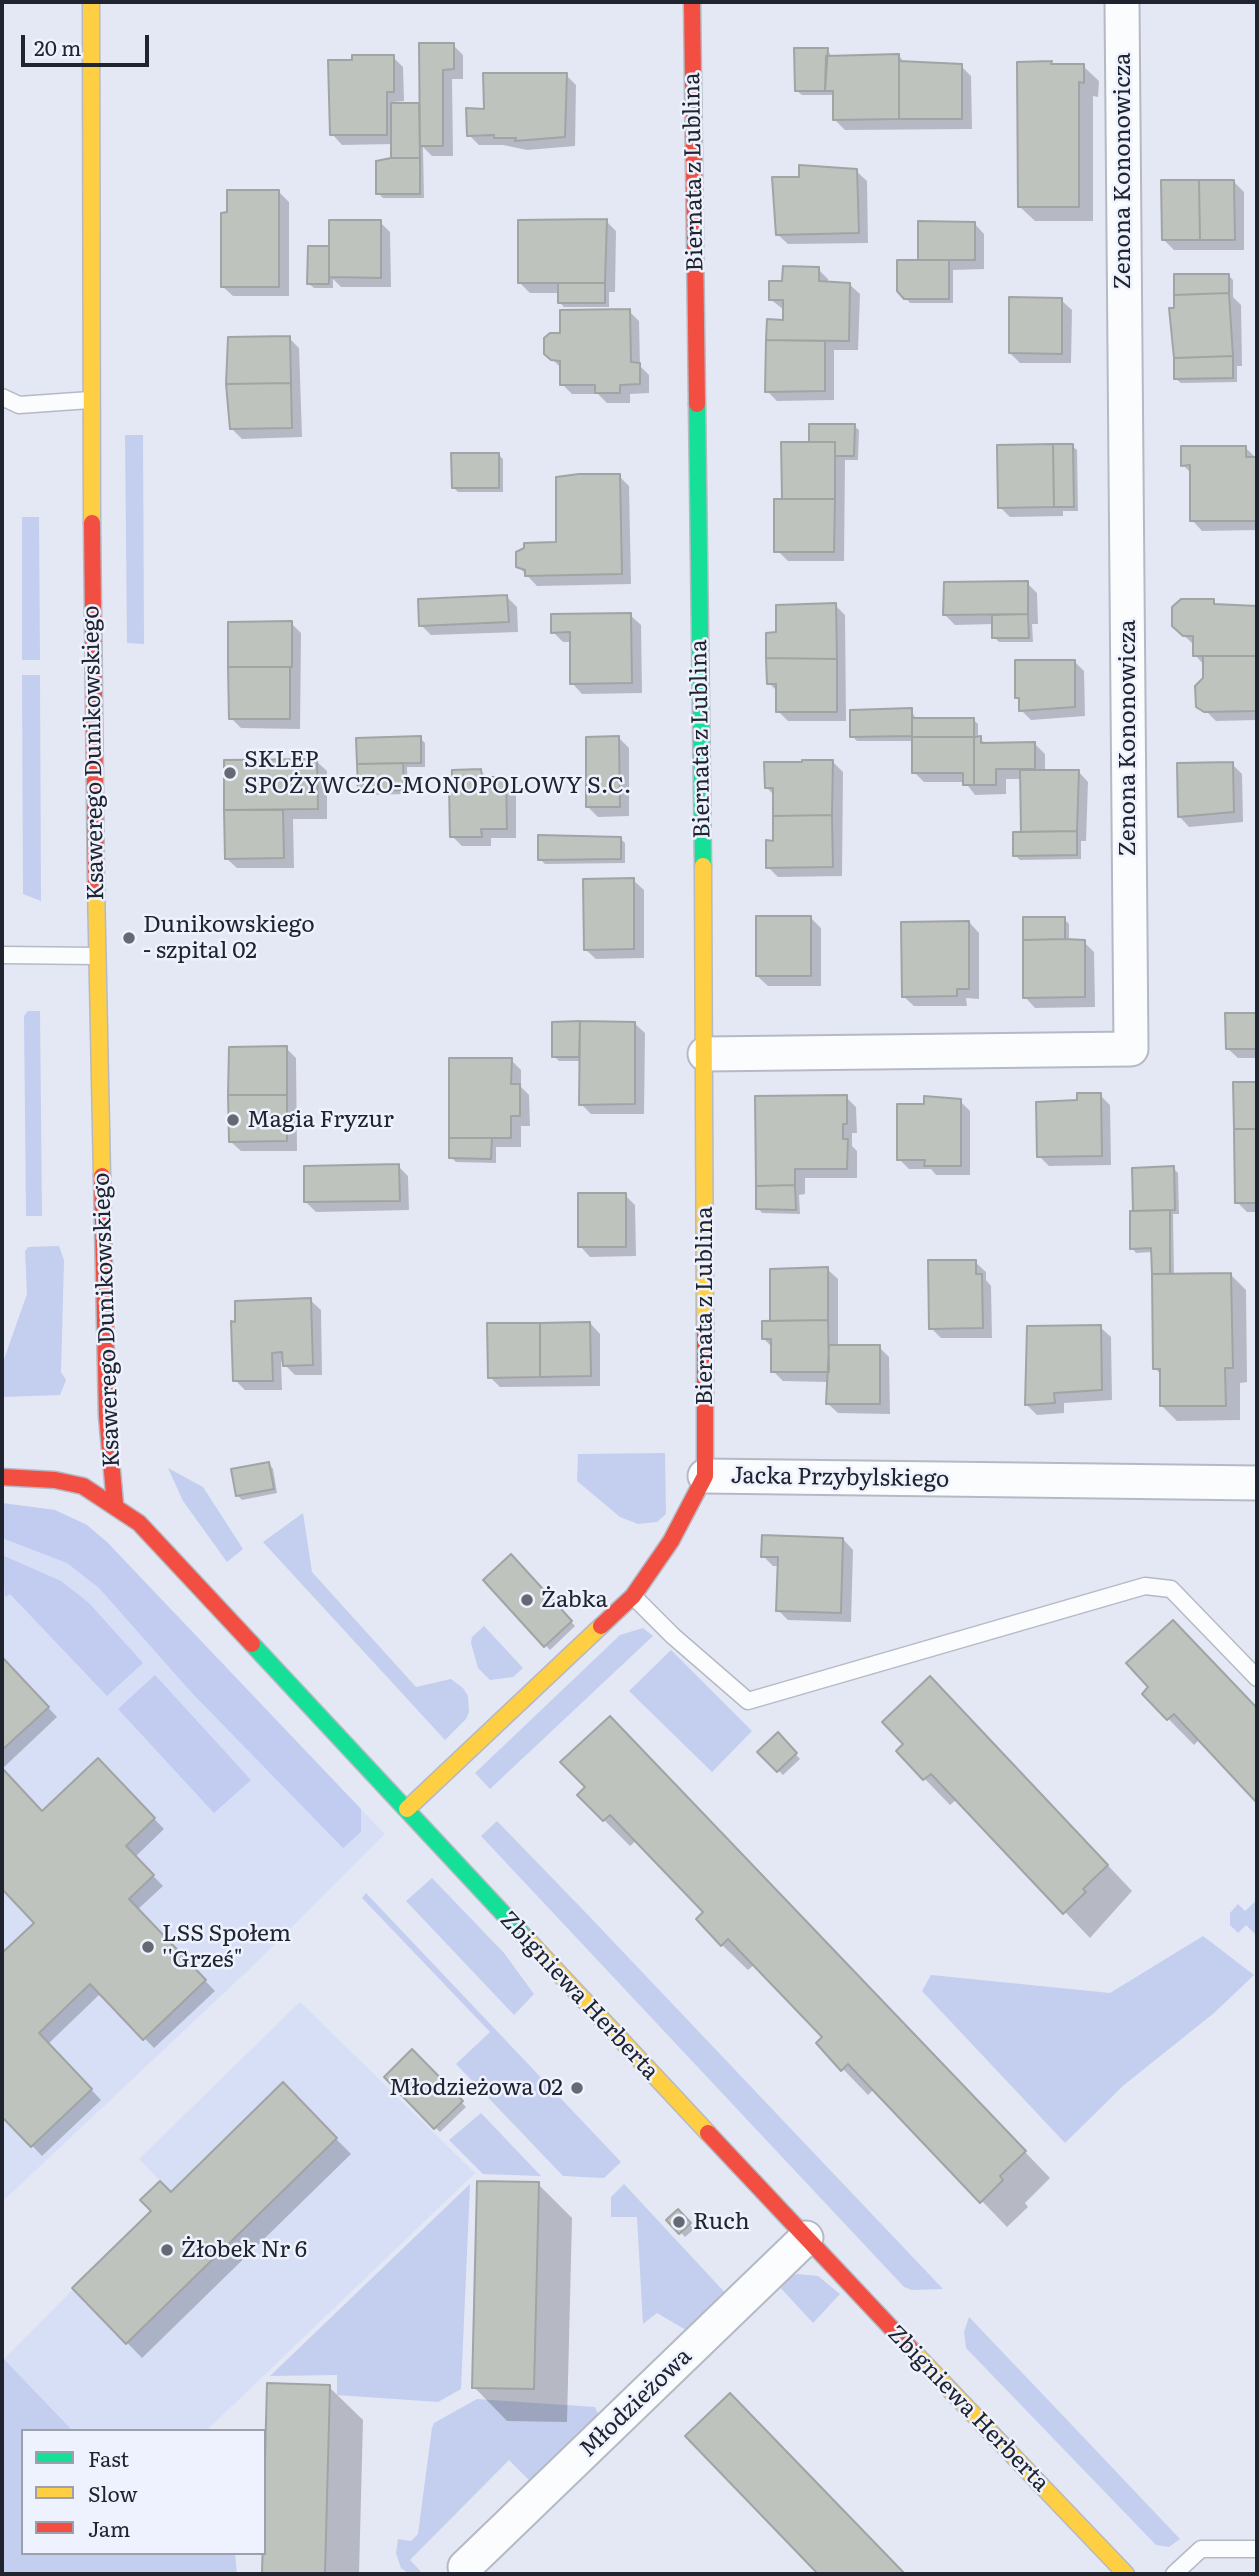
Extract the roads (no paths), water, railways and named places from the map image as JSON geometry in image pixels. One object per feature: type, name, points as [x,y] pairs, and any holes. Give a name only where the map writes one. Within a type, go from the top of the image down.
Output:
[{"type":"street","name":"Ksawerego Dunikowskiego","points":[[91,2],[90,400],[96,956],[107,1416],[115,1504]]},
{"type":"street","name":"Biernata z Lublina","points":[[692,2],[705,1054],[705,1476]]},
{"type":"street","name":"Zenona Kononowicza","points":[[705,1054],[1130,1049],[1122,2]]},
{"type":"street","name":"Jacka Przybylskiego","points":[[407,1809],[633,1596],[671,1541],[705,1476],[1257,1483]]},
{"type":"street","name":"Zbigniewa Herberta","points":[[2,1477],[55,1480],[83,1486],[115,1504],[139,1523],[806,2238],[1126,2574]]},
{"type":"street","name":"Młodzieżowa","points":[[466,2572],[806,2238]]},
{"type":"lane","points":[[2,397],[19,405],[90,400]]},
{"type":"lane","points":[[2,955],[96,956]]},
{"type":"lane","points":[[633,1596],[673,1636],[748,1701],[1145,1586],[1171,1588],[1257,1678]]},
{"type":"lane","points":[[1174,2574],[1201,2549],[1257,2549]]},
{"type":"place","name":"SKLEP SPOŻYWCZO-MONOPOLOWY S.C.","points":[[230,773]]},
{"type":"place","name":"Dunikowskiego - szpital 02","points":[[129,938]]},
{"type":"place","name":"Magia Fryzur","points":[[233,1120]]},
{"type":"place","name":"Żabka","points":[[527,1600]]},
{"type":"place","name":"LSS Społem ''Grześ\"","points":[[148,1947]]},
{"type":"place","name":"Młodzieżowa 02","points":[[577,2088]]},
{"type":"place","name":"Ruch","points":[[679,2222]]},
{"type":"place","name":"Żłobek Nr 6","points":[[167,2250]]}]
